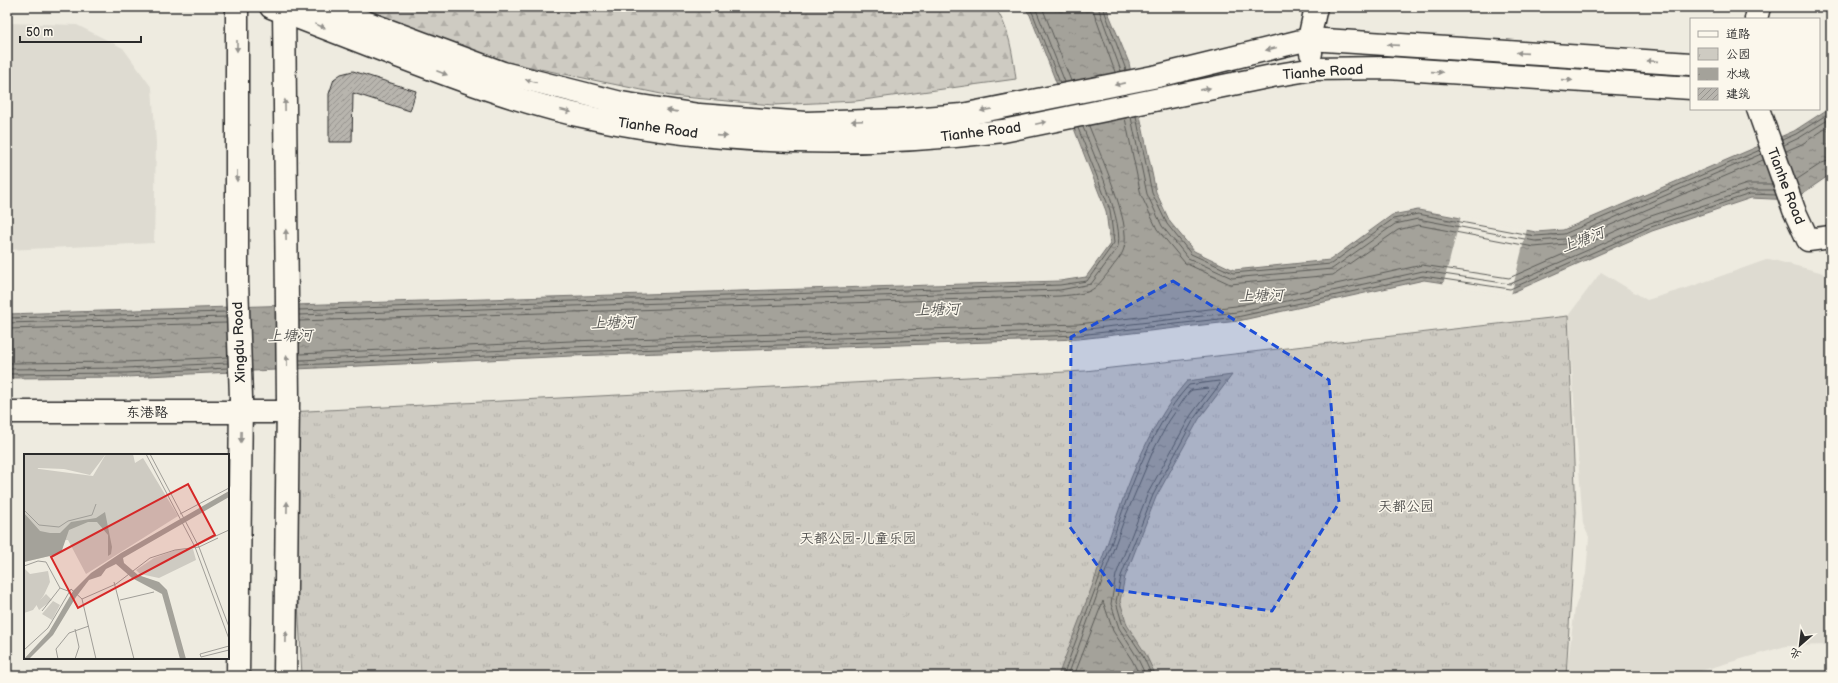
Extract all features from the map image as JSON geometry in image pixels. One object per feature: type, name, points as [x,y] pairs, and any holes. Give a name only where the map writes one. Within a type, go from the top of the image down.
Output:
[{"type":"main road","name":"Xingdu Road","points":[[237,7],[237,281],[241,404],[238,676]]},
{"type":"main road","name":"Tianhe Road","points":[[325,7],[503,73],[621,103],[699,115],[806,123],[891,120],[962,115],[1025,104],[1158,76],[1309,39],[1690,64]]},
{"type":"main road","points":[[1314,69],[1309,39],[1316,7]]},
{"type":"main road","points":[[1756,18],[1759,7]]},
{"type":"main road","name":"Tianhe Road","points":[[280,9],[489,90],[558,109],[635,126],[719,136],[857,142],[959,136],[1003,131],[1166,97],[1314,69],[1388,68],[1690,88]]},
{"type":"main road","points":[[280,9],[288,406],[285,676]]},
{"type":"main road","name":"Tianhe Road","points":[[1762,119],[1794,210],[1808,240],[1831,237]]},
{"type":"main road","name":"东港路","points":[[7,412],[241,404],[288,406]]},
{"type":"highlighted area","points":[[1173,281],[1329,380],[1339,503],[1272,611],[1115,590],[1070,527],[1071,337]]},
{"type":"shaded area","points":[[7,23],[77,25],[123,48],[152,88],[156,143],[154,243],[7,250]]},
{"type":"shaded area","points":[[1769,259],[1820,272],[1831,278],[1831,645],[1786,646],[1683,676],[1566,676],[1575,608],[1586,574],[1589,537],[1583,524],[1568,316],[1601,272],[1647,300],[1690,287]]},
{"type":"green space","points":[[353,7],[994,7],[1007,31],[1012,51],[1016,79],[856,101],[773,105],[671,96],[496,60]]},
{"type":"green space","name":"天都公园","points":[[1568,316],[1576,512],[1566,676],[302,676],[288,412],[1085,371]]},
{"type":"water","name":"上塘河","points":[[1024,7],[1106,7],[1129,63],[1156,192],[1170,222],[1194,251],[1234,270],[1330,260],[1392,215],[1418,210],[1536,232],[1563,230],[1794,131],[1831,107],[1831,174],[1793,200],[1751,198],[1652,231],[1511,293],[1424,280],[1238,321],[1079,339],[572,356],[126,377],[7,378],[7,314],[1060,281],[1086,277],[1110,244],[1106,211],[1030,15]]},
{"type":"water","points":[[1232,375],[1199,419],[1156,497],[1125,577],[1120,601],[1127,625],[1145,653],[1156,676],[1058,676],[1127,487],[1147,442],[1159,421],[1172,400],[1187,381]]},
{"type":"pier","points":[[1461,216],[1527,229],[1511,295],[1443,285]]},
{"type":"building","points":[[353,71],[416,91],[410,111],[353,93],[352,142],[329,142],[329,94],[334,79],[341,74]]},
{"type":"park label","name":"天都公园-儿童乐园","points":[[858,538]]}]
